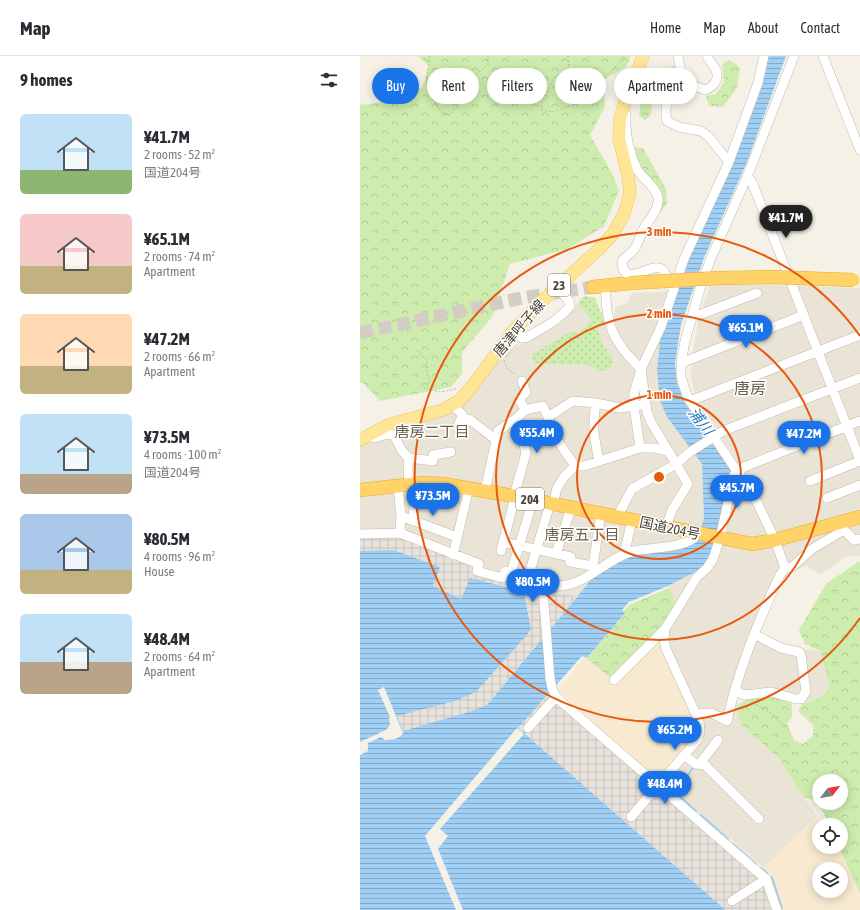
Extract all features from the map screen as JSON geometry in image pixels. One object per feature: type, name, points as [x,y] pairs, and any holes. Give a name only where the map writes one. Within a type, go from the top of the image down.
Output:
[{"type":"highway","points":[[599,287],[631,283],[719,278],[771,277],[856,280]]},
{"type":"highway","name":"国道204号","points":[[360,490],[438,483],[514,496],[752,544],[842,526],[860,517]]},
{"type":"main road","name":"唐津呼子線","points":[[365,437],[388,425],[437,412],[452,406],[459,401],[518,334],[541,302],[598,250],[613,234],[628,203],[630,187],[619,135],[620,119],[643,56]]},
{"type":"street","points":[[678,56],[680,68]]},
{"type":"street","points":[[697,87],[705,90],[712,88],[716,82],[717,70],[707,56]]},
{"type":"street","points":[[640,448],[634,406],[634,393],[641,369],[661,327],[684,259],[729,162],[758,83],[764,56]]},
{"type":"street","points":[[823,56],[860,150]]},
{"type":"street","points":[[785,568],[775,540],[756,500],[690,401],[681,376],[681,363],[699,292],[711,258],[747,177],[790,57]]},
{"type":"street","points":[[668,104],[665,112],[667,121],[679,127],[701,131],[729,162]]},
{"type":"street","points":[[624,105],[626,111],[626,136],[637,168],[641,176],[656,192],[659,200],[656,209],[643,229],[635,250],[626,256],[622,261],[623,269],[628,275],[636,275],[653,268],[661,268],[667,275],[669,301]]},
{"type":"street","points":[[747,177],[752,182],[860,461],[810,481]]},
{"type":"street","points":[[518,334],[527,337],[557,319],[570,306],[569,301],[557,287]]},
{"type":"street","points":[[599,287],[613,333],[624,351],[641,369],[647,412],[651,422],[688,484],[672,510],[666,527]]},
{"type":"street","points":[[692,318],[757,293]]},
{"type":"street","points":[[681,363],[804,315]]},
{"type":"street","points":[[690,401],[817,350],[860,335]]},
{"type":"street","points":[[617,517],[632,489],[676,464],[714,435],[860,378]]},
{"type":"street","points":[[522,381],[526,392],[519,399],[525,410]]},
{"type":"street","points":[[548,417],[573,401],[596,403],[620,408],[646,404]]},
{"type":"street","points":[[596,403],[593,421],[594,436],[599,461]]},
{"type":"street","points":[[452,406],[463,416],[459,423],[460,425],[469,419],[495,439]]},
{"type":"street","points":[[485,491],[495,439],[498,431],[517,418],[525,410],[543,406],[558,441],[575,466]]},
{"type":"street","points":[[517,418],[526,453],[502,546],[520,546],[571,557],[570,562],[593,570]]},
{"type":"street","points":[[614,680],[665,629],[697,577],[707,568],[713,559],[720,538],[734,475],[744,467],[860,421]]},
{"type":"street","points":[[365,437],[374,438],[387,434],[394,435],[402,451],[409,458],[433,461],[433,455],[451,452]]},
{"type":"street","points":[[520,576],[536,549],[549,507],[552,504],[557,488],[564,477],[575,466],[584,466],[640,448],[655,448],[668,451]]},
{"type":"street","points":[[409,458],[408,485],[413,521]]},
{"type":"street","points":[[400,533],[401,516],[408,485]]},
{"type":"street","points":[[827,498],[860,485]]},
{"type":"street","points":[[453,555],[469,488]]},
{"type":"street","points":[[520,576],[520,546],[533,500]]},
{"type":"street","points":[[556,554],[571,508]]},
{"type":"street","points":[[593,570],[601,514]]},
{"type":"street","points":[[401,516],[457,537]]},
{"type":"street","points":[[624,555],[632,520]]},
{"type":"street","points":[[697,715],[704,712],[711,713],[727,721],[734,691],[754,634],[785,568],[792,567],[812,549],[842,526],[854,540],[860,539]]},
{"type":"street","points":[[360,534],[400,533],[479,564],[478,571],[503,578],[505,572],[557,586],[568,585],[581,580],[593,570],[632,552],[679,545],[698,534]]},
{"type":"street","points":[[545,583],[543,590],[550,678],[556,698],[766,879],[777,910]]},
{"type":"street","points":[[631,817],[685,756],[698,739],[700,726],[697,715],[666,650],[664,639],[665,629]]},
{"type":"street","points":[[734,691],[745,695],[771,692],[796,699],[801,698],[806,691],[802,655],[799,652],[781,648],[754,634]]},
{"type":"street","points":[[528,728],[556,698]]},
{"type":"street","points":[[718,740],[702,762],[759,819]]},
{"type":"street","points":[[685,756],[696,764],[705,765]]},
{"type":"street","points":[[732,901],[766,879]]},
{"type":"path","points":[[429,56],[430,59],[426,83],[429,96],[443,114],[450,115],[469,91],[469,80],[488,65],[488,56]]},
{"type":"path","points":[[568,56],[569,68],[554,78],[541,105],[542,110],[554,112],[569,106],[584,85],[595,76],[606,75],[614,69],[624,56]]},
{"type":"path","points":[[518,334],[504,360],[506,368],[512,371],[522,381]]},
{"type":"path","points":[[417,350],[427,361],[426,368],[430,382],[424,388],[440,392],[466,387],[470,389]]},
{"type":"path","points":[[746,700],[767,710],[790,731]]},
{"type":"shaded area","points":[[710,285],[860,288],[860,556],[847,556],[820,575],[807,566],[794,570],[781,578],[755,631],[783,647],[820,651],[830,688],[819,699],[802,704],[775,695],[738,694],[735,699],[738,705],[740,724],[780,758],[803,797],[817,816],[812,818],[812,821],[764,868],[667,785],[669,628],[679,610],[668,586],[705,567],[733,472],[739,465],[697,399],[691,378],[692,356],[699,318]]},
{"type":"shaded area","points":[[673,291],[661,332],[657,370],[660,401],[667,417],[702,464],[704,518],[696,538],[592,578],[577,597],[360,531],[360,445],[391,428],[458,407],[505,353],[565,319],[578,303],[592,320],[578,334],[535,364],[589,365],[600,371],[614,361],[603,345],[597,327],[613,321],[616,307],[627,304],[632,293]]},
{"type":"shaded area","points":[[360,531],[400,531],[482,569],[577,597],[487,705],[517,728],[547,696],[757,875],[766,887],[774,910],[456,910],[360,691]]},
{"type":"shaded area","points":[[661,636],[697,723],[695,740],[662,777],[655,777],[562,694],[559,688],[585,657]]},
{"type":"shaded area","points":[[812,821],[812,854],[842,854],[846,862],[812,862],[812,898],[848,898],[848,867],[860,893],[860,910],[774,910],[757,875]]},
{"type":"green space","points":[[418,56],[631,56],[626,67],[614,68],[614,74],[606,78],[606,68],[555,68],[555,104],[605,104],[605,107],[590,135],[612,173],[619,191],[604,226],[568,249],[510,264],[492,317],[462,352],[462,374],[451,387],[380,401],[363,383],[360,383],[360,103],[362,105],[372,104],[419,104],[419,88],[422,88],[427,72],[427,104],[479,104],[479,68],[428,68],[429,66]]},
{"type":"green space","points":[[730,60],[740,68],[737,88],[723,107],[709,106],[706,96],[716,94],[724,82],[722,64]]},
{"type":"green space","points":[[641,104],[652,104],[651,115],[645,120],[639,116]]},
{"type":"green space","points":[[634,147],[643,148],[666,189],[667,204],[656,218],[652,213],[656,198],[639,166]]},
{"type":"green space","points":[[584,296],[595,298],[606,324],[597,327],[603,345],[614,361],[609,370],[600,371],[589,365],[535,364],[532,355],[571,331],[578,334],[592,320],[578,303]]},
{"type":"green space","points":[[860,562],[860,893],[848,867],[848,862],[846,862],[842,854],[848,854],[848,818],[826,818],[822,810],[848,810],[848,774],[812,774],[812,799],[803,797],[779,758],[740,724],[738,705],[750,697],[775,695],[792,704],[792,716],[787,724],[794,740],[803,744],[813,736],[813,725],[798,711],[802,704],[819,699],[830,688],[820,651],[805,644],[799,630],[826,584]]},
{"type":"green space","points":[[669,588],[676,604],[659,632],[612,679],[587,659],[625,613],[623,612],[629,605]]},
{"type":"water","points":[[768,56],[786,56],[747,162],[704,258],[681,325],[675,363],[677,383],[685,403],[733,472],[719,530],[705,567],[668,586],[629,602],[622,610],[625,613],[587,658],[582,656],[518,728],[724,910],[360,910],[360,551],[393,550],[440,567],[433,586],[461,599],[470,578],[524,592],[531,630],[476,692],[455,701],[397,716],[403,731],[469,712],[487,705],[592,578],[632,553],[678,546],[700,531],[704,518],[702,464],[667,417],[660,401],[657,370],[661,332],[673,291],[732,162],[762,84]]},
{"type":"pier","points":[[384,687],[403,733],[395,739],[385,740],[381,737],[368,743],[368,751],[360,755],[360,742],[386,730],[390,725],[390,717],[378,690]]},
{"type":"pier","points":[[517,728],[524,734],[440,829],[448,836],[438,849],[463,910],[456,910],[425,836]]},
{"type":"waterway","points":[[693,768],[675,792],[696,811]]},
{"type":"waterway","points":[[701,815],[728,839]]},
{"type":"waterway","points":[[733,844],[756,864]]},
{"type":"waterway","points":[[761,868],[767,873]]},
{"type":"waterway","points":[[772,877],[782,908]]},
{"type":"tunnel","points":[[360,333],[522,298],[593,287]]},
{"type":"district","name":"唐房","points":[[750,388]]},
{"type":"district","name":"唐房二丁目","points":[[432,431]]},
{"type":"district","name":"唐房五丁目","points":[[582,534]]},
{"type":"water label","name":"浦川","points":[[701,421]]}]
